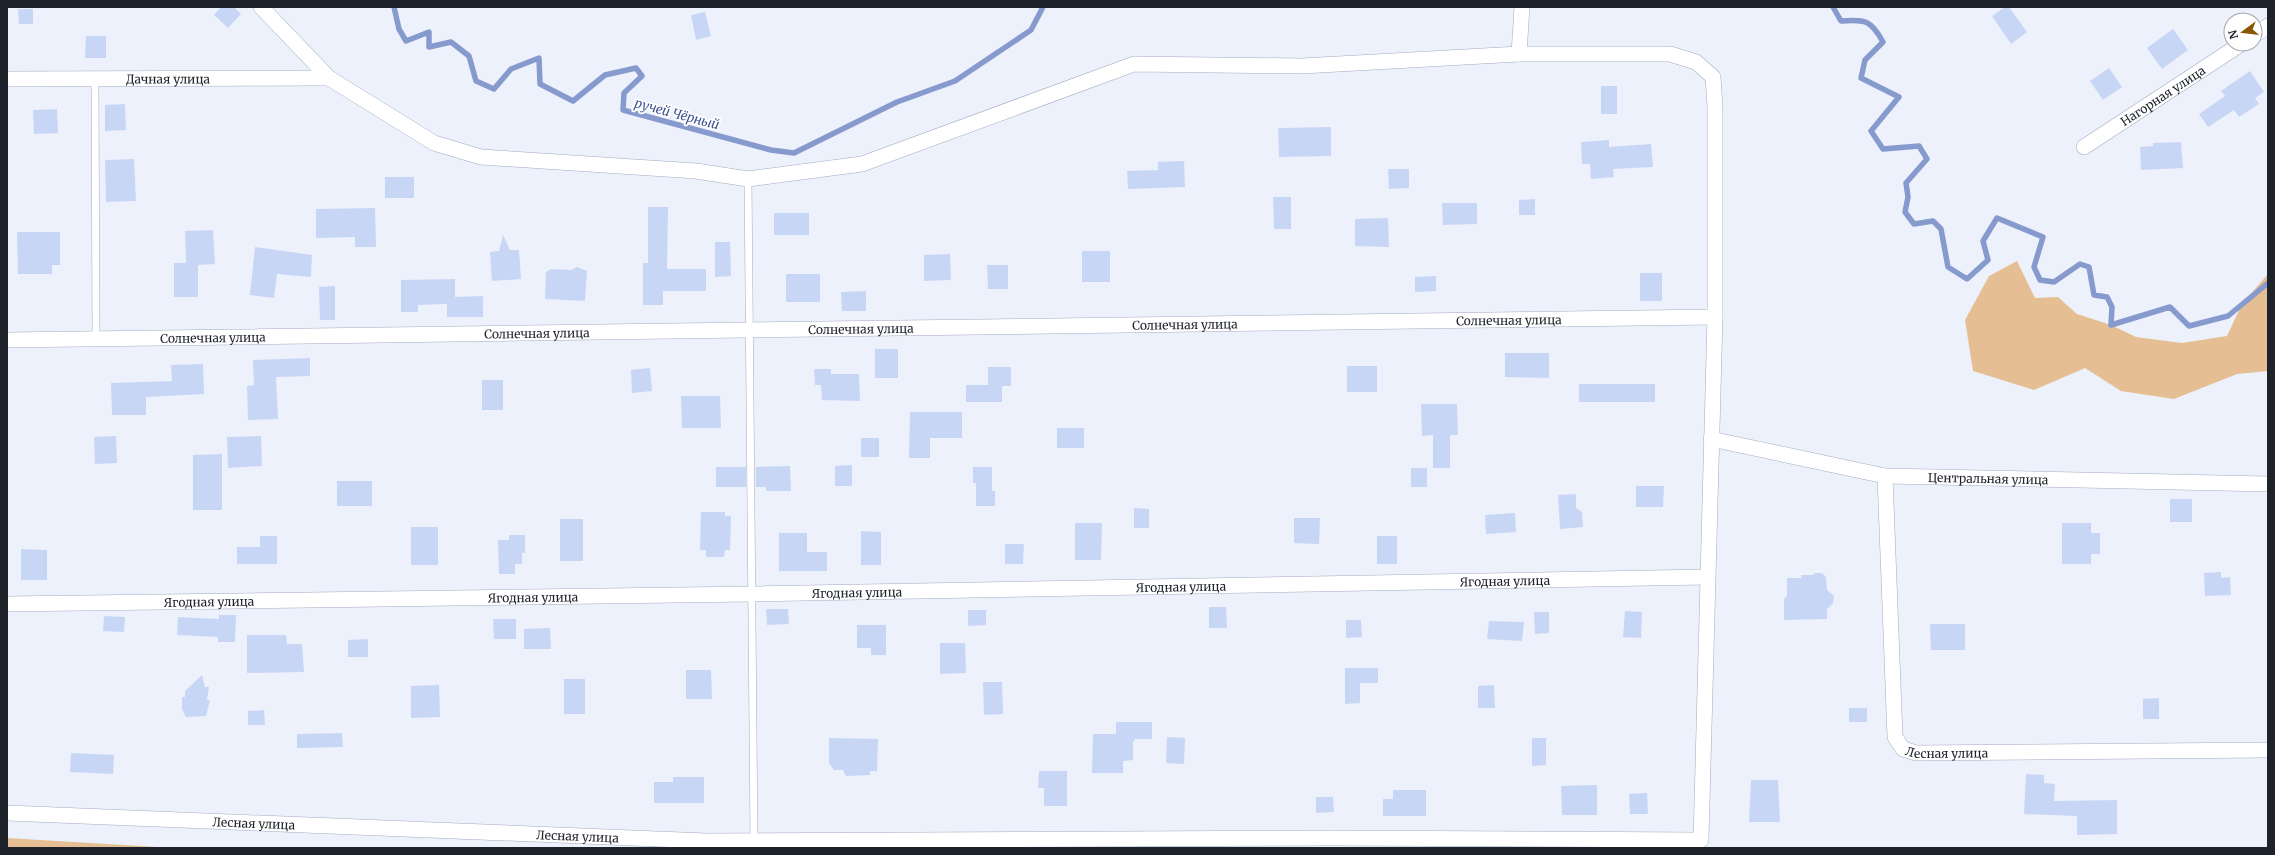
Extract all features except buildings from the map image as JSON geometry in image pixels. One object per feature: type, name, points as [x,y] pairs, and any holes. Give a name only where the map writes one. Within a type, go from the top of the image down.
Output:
[{"type":"street","points":[[261,7],[329,78],[434,143],[481,157],[696,171],[748,179],[862,164],[1134,64],[1302,66],[1519,54],[1670,54],[1696,62],[1712,77],[1715,106],[1715,317],[1707,577]]},
{"type":"street","points":[[1519,54],[1522,7]]},
{"type":"street","name":"Нагорная улица","points":[[2084,147],[2229,52]]},
{"type":"street","name":"Дачная улица","points":[[7,79],[95,77],[329,78]]},
{"type":"street","name":"Солнечная улица","points":[[7,340],[1715,317]]},
{"type":"street","name":"Центральная улица","points":[[1711,439],[1885,476],[2268,484]]},
{"type":"street","name":"Лесная улица","points":[[1885,476],[1895,737],[1903,749],[1916,753],[2268,750]]},
{"type":"street","name":"Ягодная улица","points":[[7,604],[753,594],[1707,577]]},
{"type":"street","name":"Лесная улица","points":[[7,813],[707,841],[1326,838],[1701,840],[1707,577]]},
{"type":"lane","points":[[95,77],[96,339]]},
{"type":"lane","points":[[748,179],[748,330],[753,594],[754,841]]},
{"type":"shaded area","points":[[2017,261],[2035,298],[2058,297],[2077,314],[2111,325],[2136,337],[2182,343],[2227,336],[2242,304],[2268,274],[2268,371],[2237,374],[2174,399],[2121,391],[2085,368],[2034,390],[1973,371],[1965,320],[1989,276]]},
{"type":"shaded area","points":[[7,838],[174,848],[7,848]]},
{"type":"waterway","name":"ручей Чёрный","points":[[394,7],[399,29],[406,41],[429,32],[429,47],[451,42],[469,56],[476,81],[494,89],[511,69],[539,58],[540,84],[573,101],[605,75],[636,68],[642,76],[624,93],[623,110],[771,150],[794,153],[897,102],[955,81],[1031,30],[1043,7]]},
{"type":"waterway","name":"ручей Чёрный","points":[[1833,7],[1841,21],[1856,20],[1866,22],[1871,25],[1883,42],[1865,60],[1861,78],[1899,97],[1871,131],[1883,149],[1919,146],[1927,159],[1906,183],[1908,197],[1905,212],[1914,224],[1933,221],[1941,229],[1948,267],[1967,279],[1988,260],[1983,241],[1997,218],[2043,237],[2034,267],[2040,280],[2054,282],[2080,264],[2089,267],[2094,295],[2107,297],[2112,307],[2111,325],[2170,307],[2189,326],[2228,316],[2268,283]]}]
